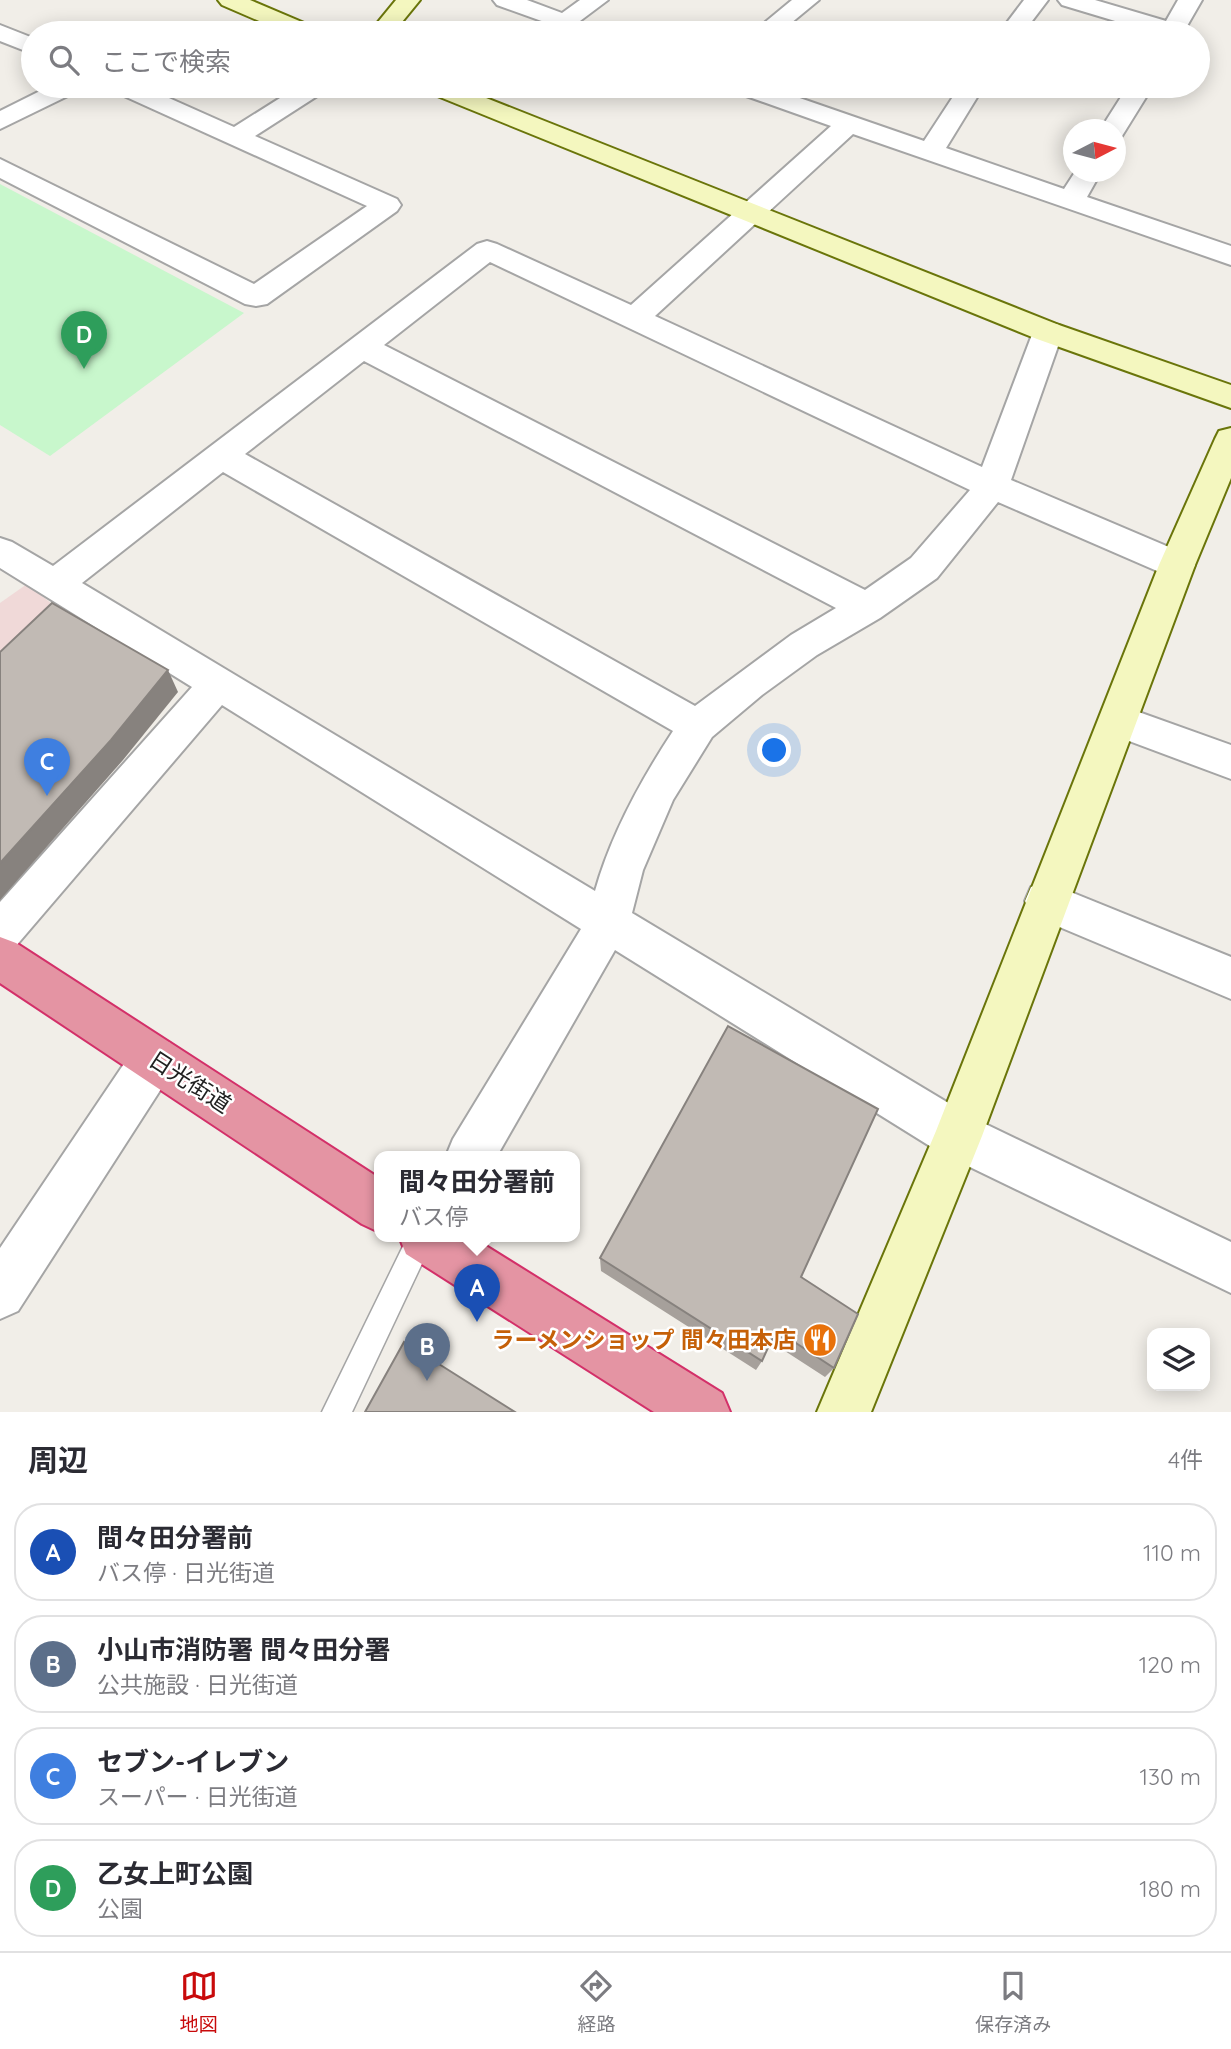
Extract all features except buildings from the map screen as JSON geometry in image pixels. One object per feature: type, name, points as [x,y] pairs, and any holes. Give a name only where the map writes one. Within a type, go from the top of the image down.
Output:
[{"type":"highway","name":"日光街道","points":[[0,958],[374,1204]]},
{"type":"highway","points":[[433,1242],[703,1412]]},
{"type":"street","points":[[230,0],[279,21]]},
{"type":"street","points":[[391,21],[408,0]]},
{"type":"street","points":[[505,0],[561,21]]},
{"type":"street","points":[[565,21],[596,0]]},
{"type":"street","points":[[779,21],[807,0]]},
{"type":"street","points":[[1020,21],[1036,0]]},
{"type":"street","points":[[1070,0],[1137,21]]},
{"type":"street","points":[[1178,21],[1190,0]]},
{"type":"street","points":[[0,32],[21,42]]},
{"type":"street","points":[[0,121],[45,98]]},
{"type":"street","points":[[0,167],[256,297],[387,205],[150,98]]},
{"type":"street","points":[[237,136],[297,98]]},
{"type":"street","points":[[464,98],[1048,332],[1231,397]]},
{"type":"street","points":[[775,98],[1231,256]]},
{"type":"street","points":[[930,152],[962,98]]},
{"type":"street","points":[[1120,119],[1133,98]]},
{"type":"street","points":[[635,318],[848,124]]},
{"type":"street","points":[[1070,201],[1082,182]]},
{"type":"street","points":[[55,584],[487,250],[992,486],[1177,565]]},
{"type":"street","points":[[473,1151],[609,921],[622,870],[656,791],[698,726],[748,684],[804,645],[867,608],[925,568],[992,486],[1048,332]]},
{"type":"street","points":[[362,347],[867,608]]},
{"type":"street","points":[[844,1412],[958,1136],[1177,565],[1231,439]]},
{"type":"street","points":[[221,456],[698,726]]},
{"type":"street","points":[[0,551],[958,1136],[1231,1268]]},
{"type":"street","points":[[0,933],[218,683]]},
{"type":"street","points":[[1119,722],[1231,762]]},
{"type":"street","points":[[1046,901],[1231,978]]},
{"type":"street","points":[[0,1293],[154,1059]]},
{"type":"lane","points":[[337,1412],[420,1242]]},
{"type":"shaded area","points":[[27,584],[62,612],[0,671],[0,603]]},
{"type":"green space","points":[[0,184],[244,313],[50,456],[0,425]]},
{"type":"place","name":"乙女上町公園","points":[[84,369]]},
{"type":"place","name":"セブン-イレブン","points":[[47,796]]},
{"type":"place","name":"間々田分署前","points":[[477,1322]]},
{"type":"place","name":"ラーメンショップ 間々田本店","points":[[820,1340]]},
{"type":"place","name":"小山市消防署 間々田分署","points":[[427,1381]]}]
